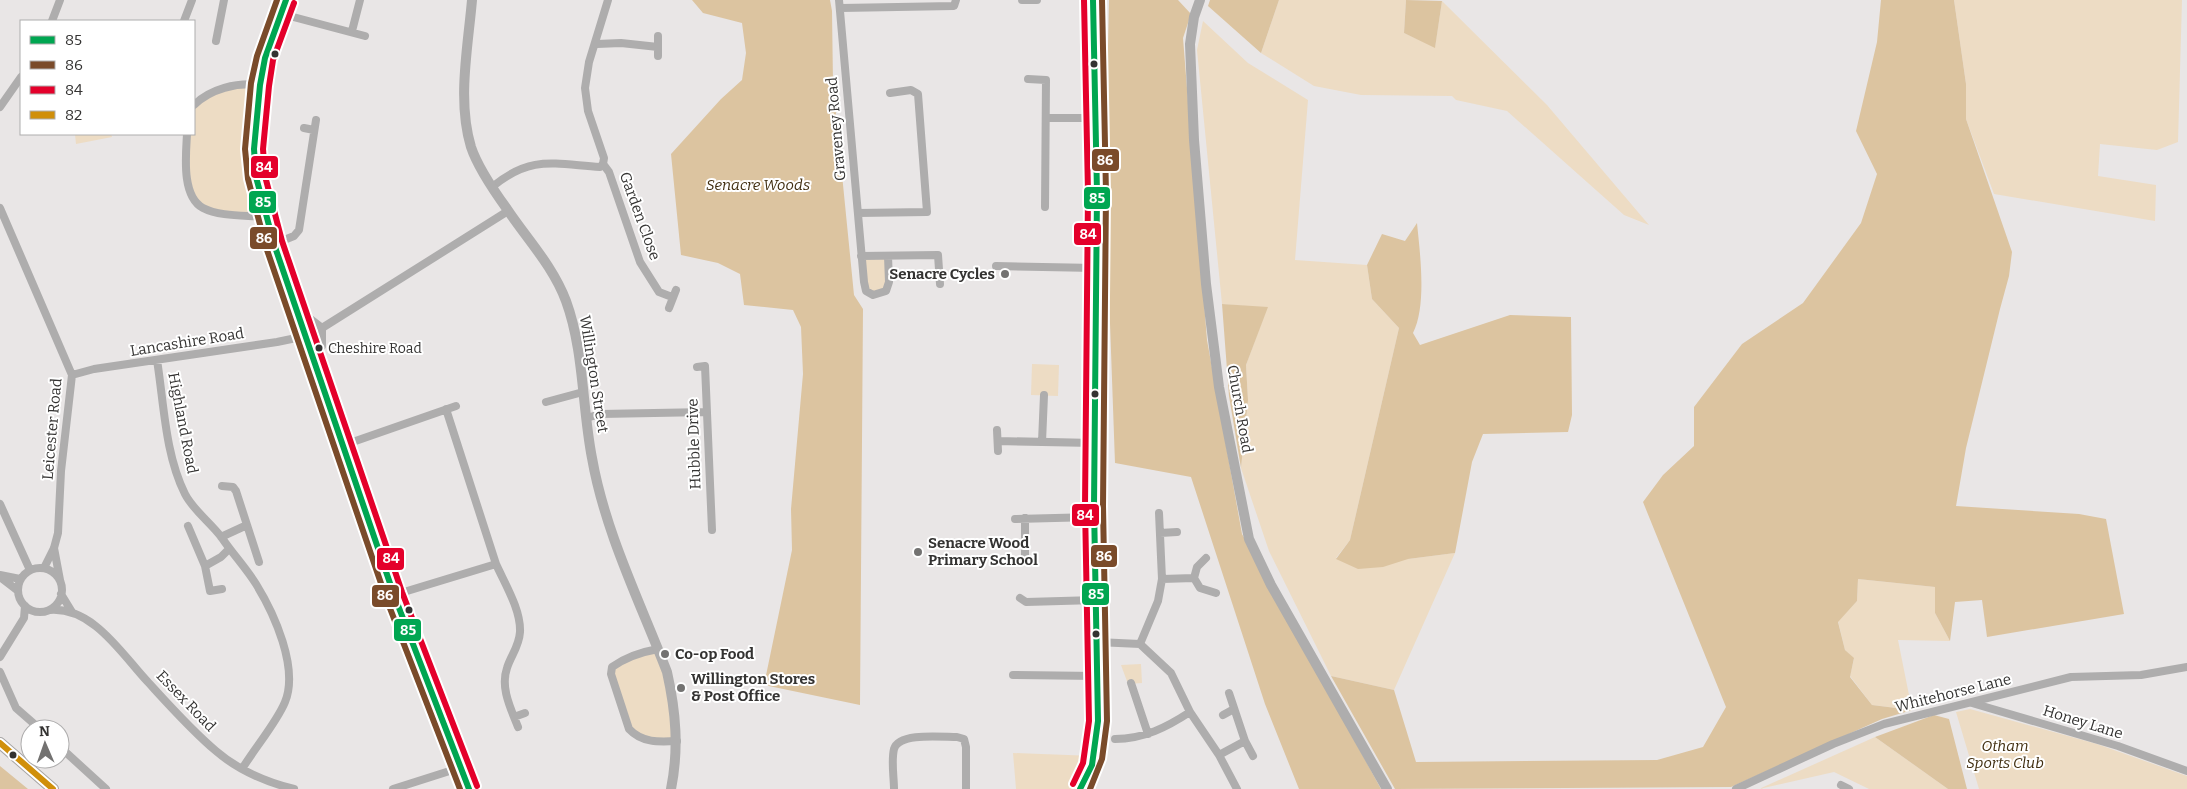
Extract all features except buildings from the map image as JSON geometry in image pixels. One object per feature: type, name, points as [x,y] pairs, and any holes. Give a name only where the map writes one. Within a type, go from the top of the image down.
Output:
[{"type":"main road","points":[[0,743],[53,789]]},
{"type":"street","points":[[52,20],[60,0]]},
{"type":"street","points":[[184,20],[192,0]]},
{"type":"street","points":[[216,41],[224,0]]},
{"type":"street","points":[[286,0],[265,58],[260,85],[254,149],[256,177],[265,217],[394,595],[459,768],[469,789]]},
{"type":"street","points":[[352,31],[360,0]]},
{"type":"street","name":"Willington Street","points":[[472,0],[465,86],[466,122],[471,148],[508,211],[547,264],[566,301],[576,341],[592,458],[603,507],[670,685],[677,741],[677,761],[671,789]]},
{"type":"street","name":"Garden Close","points":[[608,0],[597,44],[589,62],[584,88],[588,111],[604,158],[603,164],[609,172],[640,262],[659,292],[674,293],[669,308]]},
{"type":"street","points":[[840,4],[927,3],[954,6],[956,0]]},
{"type":"street","points":[[1022,0],[1036,0]]},
{"type":"street","points":[[1080,789],[1089,771],[1097,737],[1094,443],[1097,192],[1093,0]]},
{"type":"street","name":"Church Road","points":[[1200,0],[1194,17],[1190,44],[1194,140],[1206,284],[1219,387],[1249,539],[1270,585],[1387,789]]},
{"type":"street","name":"Graveney Road","points":[[840,4],[846,101],[861,256],[866,291],[873,295],[886,291],[889,282],[888,256]]},
{"type":"street","points":[[282,14],[352,31],[365,36]]},
{"type":"street","points":[[658,36],[658,56]]},
{"type":"street","points":[[597,44],[621,43],[658,47]]},
{"type":"street","points":[[0,107],[20,78]]},
{"type":"street","points":[[1028,79],[1046,80],[1045,207]]},
{"type":"street","points":[[195,104],[202,97],[214,92],[247,83],[260,85]]},
{"type":"street","points":[[858,213],[927,212],[918,94],[911,90],[890,92]]},
{"type":"street","points":[[1046,118],[1094,118]]},
{"type":"street","points":[[274,244],[294,236],[299,230],[316,120]]},
{"type":"street","points":[[304,128],[314,130]]},
{"type":"street","points":[[188,135],[188,182],[192,197],[202,208],[220,213],[265,217]]},
{"type":"street","points":[[492,186],[508,174],[537,163],[600,167],[603,164]]},
{"type":"street","name":"Leicester Road","points":[[0,208],[72,375],[61,471],[58,533],[54,548],[44,568]]},
{"type":"street","points":[[322,328],[508,211]]},
{"type":"street","points":[[861,256],[938,255],[940,284]]},
{"type":"street","points":[[996,266],[1096,268]]},
{"type":"street","points":[[309,318],[322,328]]},
{"type":"street","points":[[322,328],[322,346]]},
{"type":"street","name":"Lancashire Road","points":[[72,375],[94,369],[306,336]]},
{"type":"street","name":"Highland Road","points":[[157,360],[171,447],[186,497],[221,537],[267,603],[283,646],[290,677],[286,702],[242,769]]},
{"type":"street","name":"Hubble Drive","points":[[697,366],[705,366],[712,530]]},
{"type":"street","points":[[546,402],[582,392]]},
{"type":"street","points":[[1042,442],[1044,395]]},
{"type":"street","points":[[344,445],[456,406]]},
{"type":"street","points":[[446,409],[496,564],[519,620],[518,647],[506,669],[504,682],[518,727]]},
{"type":"street","points":[[586,418],[602,414],[707,412]]},
{"type":"street","points":[[997,430],[998,451]]},
{"type":"street","points":[[998,442],[1094,443]]},
{"type":"street","points":[[222,486],[233,487],[236,491],[256,559]]},
{"type":"street","points":[[0,504],[30,570]]},
{"type":"street","points":[[1140,644],[1158,601],[1162,579],[1160,513]]},
{"type":"street","points":[[1015,519],[1094,517]]},
{"type":"street","points":[[1025,518],[1025,555]]},
{"type":"street","points":[[221,537],[247,526]]},
{"type":"street","points":[[191,530],[205,566],[210,591],[222,589]]},
{"type":"street","points":[[1160,533],[1177,532]]},
{"type":"street","name":"Leicester Road","points":[[54,548],[60,581]]},
{"type":"street","points":[[205,566],[229,550]]},
{"type":"street","points":[[1206,558],[1197,567],[1194,578],[1200,588],[1216,593]]},
{"type":"street","points":[[394,595],[496,564]]},
{"type":"street","points":[[24,618],[50,610],[59,600],[61,594],[60,581],[54,573],[44,568],[30,570],[20,578],[17,590],[20,602],[32,611],[41,612]]},
{"type":"street","points":[[0,576],[20,578]]},
{"type":"street","points":[[0,576],[17,590]]},
{"type":"street","points":[[1162,579],[1194,578]]},
{"type":"street","name":"Essex Road","points":[[61,594],[72,612]]},
{"type":"street","points":[[1020,598],[1026,602],[1096,600]]},
{"type":"street","points":[[0,657],[24,618],[25,606]]},
{"type":"street","name":"Essex Road","points":[[50,610],[60,609],[72,612],[114,642],[181,717],[217,752],[242,769],[294,789]]},
{"type":"street","points":[[1097,642],[1140,644],[1171,673],[1190,712],[1219,755],[1237,789]]},
{"type":"street","points":[[658,649],[640,652],[618,663],[612,667],[611,674],[629,729],[635,736],[651,742],[677,741]]},
{"type":"street","name":"Whitehorse Lane","points":[[1736,789],[1833,744],[1884,724],[2071,677],[2141,675],[2187,667]]},
{"type":"street","points":[[0,672],[16,708],[29,719]]},
{"type":"street","points":[[1013,675],[1097,676]]},
{"type":"street","points":[[1131,683],[1148,734]]},
{"type":"street","points":[[1229,693],[1245,740],[1253,756]]},
{"type":"street","name":"Honey Lane","points":[[1971,703],[2118,746],[2187,771]]},
{"type":"street","points":[[1223,715],[1234,709]]},
{"type":"street","points":[[1116,739],[1131,739],[1148,734],[1168,726],[1190,712]]},
{"type":"street","points":[[514,717],[525,713]]},
{"type":"street","points":[[894,789],[894,750],[896,744],[905,738],[957,737],[964,739],[966,748],[966,789]]},
{"type":"street","points":[[1219,755],[1245,740]]},
{"type":"street","points":[[70,756],[106,789]]},
{"type":"street","points":[[393,789],[459,768]]},
{"type":"street","points":[[1841,785],[1849,789]]},
{"type":"green space","name":"Senacre Woods","points":[[692,0],[830,0],[832,11],[833,84],[854,295],[863,309],[860,705],[764,685],[792,550],[791,509],[803,374],[801,327],[793,310],[744,305],[740,274],[718,263],[681,255],[671,154],[721,99],[742,80],[746,53],[742,23],[703,13]]},
{"type":"green space","points":[[1109,0],[1178,0],[1191,14],[1183,38],[1207,340],[1242,534],[1381,789],[1299,789],[1265,704],[1191,477],[1115,463],[1105,183]]},
{"type":"green space","points":[[1210,0],[1279,0],[1261,53],[1208,6]]},
{"type":"green space","points":[[1279,0],[1406,0],[1404,33],[1435,47],[1442,1],[1547,105],[1649,225],[1624,215],[1507,111],[1456,100],[1452,96],[1361,95],[1314,86],[1261,53]]},
{"type":"green space","points":[[1406,0],[1442,1],[1435,48],[1404,33]]},
{"type":"green space","points":[[1881,0],[1954,0],[1966,84],[1966,119],[2012,252],[2009,276],[1966,448],[1956,506],[2079,514],[2106,519],[2124,614],[1987,637],[1982,600],[1955,602],[1950,641],[1935,613],[1935,587],[1858,579],[1857,601],[1838,622],[1845,650],[1854,658],[1850,677],[1872,705],[1912,710],[1882,719],[1731,787],[1395,789],[1331,676],[1394,690],[1416,762],[1657,760],[1703,747],[1726,707],[1643,502],[1663,475],[1694,446],[1694,407],[1742,344],[1803,303],[1861,223],[1877,174],[1856,131],[1877,42]]},
{"type":"green space","points":[[1954,0],[2182,0],[2178,142],[2157,150],[2100,144],[2098,176],[2156,185],[2155,221],[1994,194],[1966,119],[1966,84]]},
{"type":"green space","points":[[1203,21],[1248,63],[1308,100],[1295,260],[1367,265],[1372,299],[1399,328],[1350,540],[1336,558],[1408,559],[1455,553],[1394,690],[1331,676],[1269,551],[1241,468],[1248,400],[1246,365],[1267,308],[1222,304],[1197,50]]},
{"type":"green space","points":[[260,85],[254,149],[265,217],[202,208],[188,182],[187,135],[195,135],[195,104],[214,91]]},
{"type":"green space","points":[[75,135],[111,135],[112,137],[76,144]]},
{"type":"green space","points":[[1417,223],[1421,264],[1421,294],[1420,308],[1413,333],[1420,345],[1510,315],[1571,317],[1572,415],[1568,432],[1483,434],[1472,462],[1455,553],[1408,559],[1383,567],[1358,569],[1336,559],[1350,540],[1399,328],[1372,299],[1367,265],[1382,234],[1405,241]]},
{"type":"green space","points":[[861,256],[888,256],[889,282],[880,294],[866,291]]},
{"type":"green space","points":[[1222,304],[1268,307],[1246,365],[1248,400],[1241,468],[1229,396]]},
{"type":"green space","points":[[1032,364],[1059,365],[1058,396],[1031,395]]},
{"type":"green space","points":[[1858,579],[1935,587],[1935,613],[1950,641],[1898,640],[1912,710],[1872,705],[1850,676],[1854,659],[1845,650],[1838,621],[1857,601]]},
{"type":"green space","points":[[658,649],[677,741],[635,736],[612,667]]},
{"type":"green space","points":[[1141,664],[1142,683],[1128,684],[1121,665]]},
{"type":"green space","name":"Otham Sports Club","points":[[1970,709],[2097,744],[2187,776],[2187,789],[1979,789],[1956,712]]},
{"type":"green space","points":[[1934,715],[1949,719],[1967,789],[1948,789],[1875,737]]},
{"type":"green space","points":[[1875,737],[1948,789],[1869,789],[1834,772],[1759,789]]},
{"type":"green space","points":[[1013,753],[1093,756],[1080,789],[1016,789]]},
{"type":"green space","points":[[0,766],[28,789],[0,789]]},
{"type":"transit line","name":"86","points":[[277,0],[257,56],[251,83],[245,149],[248,179],[266,247],[386,598],[460,789]]},
{"type":"transit line","name":"85","points":[[286,0],[265,58],[260,85],[254,149],[256,177],[274,244],[394,595],[469,789]]},
{"type":"transit line","name":"84","points":[[1073,784],[1083,763],[1089,721],[1085,506],[1088,193],[1084,0]]},
{"type":"transit line","name":"85","points":[[1080,789],[1092,765],[1098,721],[1094,506],[1097,193],[1093,0]]},
{"type":"transit line","name":"86","points":[[1090,789],[1102,759],[1107,721],[1103,506],[1106,193],[1102,0]]},
{"type":"transit line","name":"84","points":[[294,3],[273,60],[263,149],[265,176],[282,241],[402,592],[477,786]]},
{"type":"transit line","name":"82","points":[[0,743],[53,789]]},
{"type":"place","name":"Senacre Cycles","points":[[1005,274]]},
{"type":"place","name":"Cheshire Road","points":[[319,348]]},
{"type":"place","name":"Senacre Wood Primary School","points":[[918,552]]},
{"type":"place","name":"Co-op Food","points":[[665,654]]},
{"type":"place","name":"Willington Stores & Post Office","points":[[681,688]]}]
